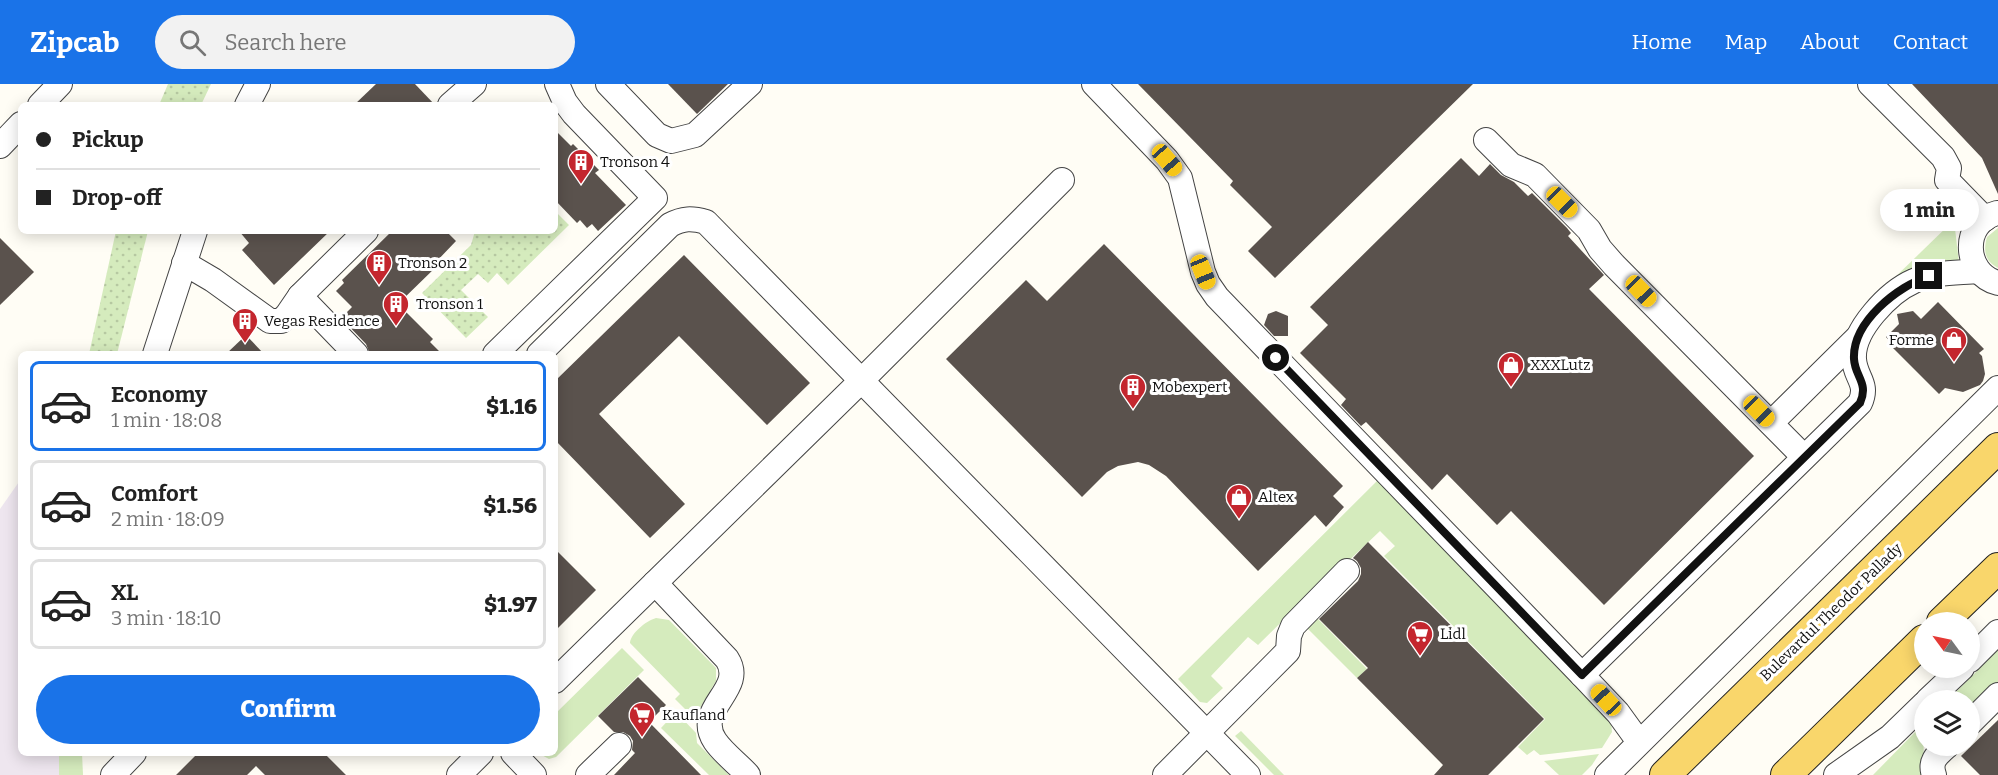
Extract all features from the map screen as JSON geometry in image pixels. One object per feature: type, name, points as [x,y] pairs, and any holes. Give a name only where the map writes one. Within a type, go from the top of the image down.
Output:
[{"type":"main road","name":"Bulevardul Theodor Pallady","points":[[1665,775],[1998,448]]},
{"type":"main road","points":[[1952,612],[1998,568]]},
{"type":"main road","points":[[1786,775],[1914,650]]},
{"type":"street","points":[[43,102],[60,84]]},
{"type":"street","points":[[249,102],[258,84]]},
{"type":"street","points":[[453,102],[474,84]]},
{"type":"street","points":[[498,351],[655,198],[574,114],[565,102],[557,84]]},
{"type":"street","points":[[608,84],[657,135],[671,141],[695,135],[750,84]]},
{"type":"street","points":[[1094,84],[1167,160],[1180,178],[1203,272],[1217,297],[1582,675],[1618,713],[1639,742]]},
{"type":"street","points":[[1869,84],[1947,162],[1949,168],[1947,180],[1991,216],[1976,227],[1971,238],[1970,250],[1972,261],[1988,277]]},
{"type":"street","points":[[0,146],[18,127]]},
{"type":"street","points":[[1486,140],[1511,165],[1534,175],[1589,230],[1600,249],[1614,265],[1804,456]]},
{"type":"street","points":[[558,678],[1062,180]]},
{"type":"street","points":[[541,351],[670,225],[681,219],[694,218],[706,222],[1248,775]]},
{"type":"street","points":[[156,351],[194,234]]},
{"type":"street","points":[[184,262],[270,321],[281,321],[300,296],[363,234]]},
{"type":"street","points":[[1771,423],[1858,337],[1865,325],[1890,298],[1914,281],[1929,276],[1988,277]]},
{"type":"street","points":[[300,296],[353,351]]},
{"type":"street","points":[[1582,675],[1860,403],[1864,389],[1854,359],[1858,337]]},
{"type":"street","points":[[1606,775],[1998,388]]},
{"type":"street","points":[[1165,775],[1288,651],[1288,636],[1293,626],[1347,571]]},
{"type":"street","points":[[655,583],[732,666],[731,683],[713,710],[710,721],[711,733],[716,742],[748,775]]},
{"type":"street","points":[[1980,650],[1998,632]]},
{"type":"street","points":[[1939,690],[1951,678]]},
{"type":"street","points":[[1980,713],[1998,695]]},
{"type":"street","points":[[1836,775],[1890,737],[1914,714]]},
{"type":"street","points":[[588,775],[619,745]]},
{"type":"street","points":[[112,756],[113,775]]},
{"type":"street","points":[[113,775],[131,756]]},
{"type":"street","points":[[459,775],[479,756]]},
{"type":"street","points":[[516,756],[534,775]]},
{"type":"street","points":[[1934,775],[1932,763],[1936,756]]},
{"type":"shaded area","points":[[18,483],[18,756],[59,756],[59,775],[0,775],[0,509]]},
{"type":"green space","points":[[168,84],[211,84],[202,102],[160,102]]},
{"type":"green space","points":[[558,214],[569,225],[508,285],[497,273],[488,283],[478,274],[461,290],[488,317],[466,338],[422,293],[471,245],[474,234],[558,234]]},
{"type":"green space","points":[[1954,220],[1959,263],[1886,286]]},
{"type":"green space","points":[[1998,228],[1998,268],[1988,259],[1985,247],[1987,237]]},
{"type":"green space","points":[[115,234],[147,234],[118,351],[90,351]]},
{"type":"green space","points":[[1378,480],[1611,721],[1612,732],[1602,748],[1540,755],[1534,750],[1527,755],[1518,747],[1545,719],[1384,556],[1395,546],[1380,531],[1342,567],[1337,567],[1258,645],[1248,637],[1211,676],[1223,688],[1207,703],[1200,702],[1178,679]]},
{"type":"green space","points":[[1315,616],[1367,669],[1357,678],[1305,626]]},
{"type":"green space","points":[[656,618],[669,620],[716,668],[716,681],[694,718],[675,699],[680,694],[630,643],[633,635],[640,628]]},
{"type":"green space","points":[[622,648],[644,670],[558,755],[558,711]]},
{"type":"green space","points":[[1998,650],[1998,688],[1980,703],[1980,690],[1958,690],[1970,678],[1980,678],[1980,668]]},
{"type":"green space","points":[[676,712],[696,733],[697,743],[729,775],[709,775],[661,728]]},
{"type":"green space","points":[[1241,731],[1284,775],[1274,775],[1235,736]]},
{"type":"green space","points":[[1914,733],[1914,756],[1924,756],[1927,775],[1873,775]]},
{"type":"green space","points":[[1599,754],[1582,775],[1559,775],[1544,761]]},
{"type":"green space","points":[[59,756],[82,756],[83,775],[59,775]]},
{"type":"green space","points":[[544,756],[557,756],[556,757],[549,759]]},
{"type":"building","points":[[376,84],[415,84],[432,102],[357,102]]},
{"type":"building","points":[[668,84],[728,84],[697,114]]},
{"type":"building","points":[[1138,84],[1473,84],[1275,278],[1248,251],[1272,227],[1230,185],[1233,181]]},
{"type":"building","points":[[1912,84],[1998,84],[1998,194],[1982,158]]},
{"type":"building","name":"Tronson 4","points":[[558,133],[571,146],[573,144],[599,170],[595,173],[626,205],[598,231],[592,224],[587,228],[580,220],[577,223],[558,203]]},
{"type":"building","name":"XXXLutz","points":[[1461,158],[1479,176],[1490,164],[1528,196],[1532,193],[1567,228],[1571,233],[1568,236],[1604,275],[1589,289],[1754,456],[1604,605],[1511,511],[1497,525],[1447,474],[1432,490],[1366,422],[1361,426],[1341,405],[1346,399],[1300,353],[1328,325],[1310,307]]},
{"type":"building","points":[[242,234],[327,234],[274,285],[242,250],[249,243]]},
{"type":"building","name":"Tronson 2","points":[[389,234],[449,234],[456,241],[435,263],[437,266],[398,304],[433,339],[430,342],[439,351],[369,351],[366,344],[341,318],[352,307],[336,291],[344,283],[342,280]]},
{"type":"building","points":[[0,238],[34,272],[0,305]]},
{"type":"building","name":"Mobexpert","points":[[1104,244],[1343,486],[1333,496],[1344,507],[1326,527],[1315,515],[1258,571],[1166,476],[1149,465],[1138,462],[1118,466],[1107,472],[1082,497],[946,359],[1026,280],[1047,301]]},
{"type":"building","points":[[684,255],[810,383],[767,425],[679,336],[599,414],[685,504],[650,538],[558,443],[558,378]]},
{"type":"building","points":[[1938,302],[1984,349],[1979,353],[1982,356],[1985,374],[1983,381],[1980,385],[1963,392],[1945,388],[1939,394],[1892,347],[1894,346],[1886,337],[1899,324],[1897,314],[1913,311],[1921,319]]},
{"type":"building","points":[[1276,311],[1288,316],[1288,336],[1274,336],[1264,325],[1268,314]]},
{"type":"building","name":"Vegas Residence","points":[[246,335],[261,351],[229,351]]},
{"type":"building","name":"Lidl","points":[[1368,542],[1544,719],[1488,775],[1434,775],[1443,765],[1357,678],[1368,668],[1319,619],[1358,581],[1361,568],[1353,558]]},
{"type":"building","points":[[558,552],[596,590],[558,628]]},
{"type":"building","name":"Kaufland","points":[[638,677],[666,705],[649,722],[701,775],[614,775],[635,753],[632,750],[633,741],[623,732],[614,732],[598,716]]},
{"type":"building","points":[[1998,720],[1998,775],[1980,775],[1961,756],[1980,756],[1980,738]]},
{"type":"building","points":[[195,756],[327,756],[346,775],[265,775],[256,766],[247,775],[176,775]]},
{"type":"place","name":"Tronson 4","points":[[581,185]]},
{"type":"place","name":"Tronson 2","points":[[379,286]]},
{"type":"place","name":"Tronson 1","points":[[396,327]]},
{"type":"place","name":"Vegas Residence","points":[[245,344]]},
{"type":"place","name":"Forme","points":[[1954,363]]},
{"type":"place","name":"XXXLutz","points":[[1511,388]]},
{"type":"place","name":"Mobexpert","points":[[1133,410]]},
{"type":"place","name":"Altex","points":[[1239,520]]},
{"type":"place","name":"Lidl","points":[[1420,657]]},
{"type":"place","name":"Kaufland","points":[[642,738]]},
{"type":"route","points":[[1276,358],[1582,675],[1860,403],[1864,389],[1854,359],[1858,337],[1875,312],[1898,291],[1914,281],[1929,276]]}]
